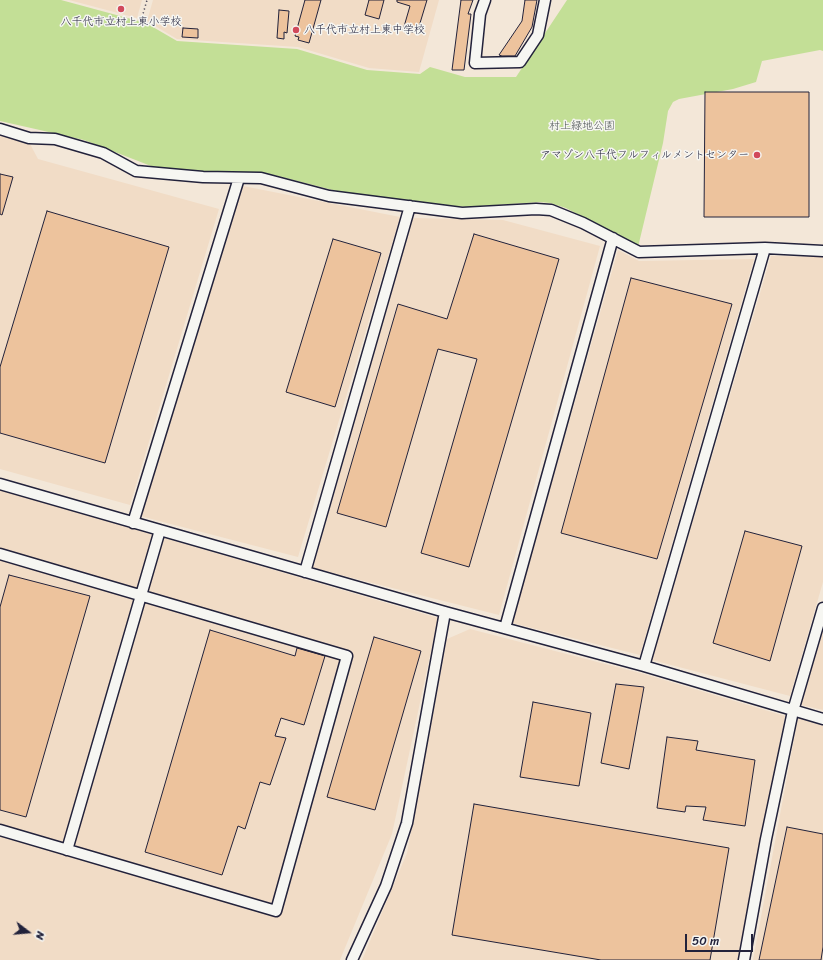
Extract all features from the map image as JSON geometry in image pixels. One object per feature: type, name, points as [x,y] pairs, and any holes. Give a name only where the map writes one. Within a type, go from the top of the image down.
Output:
[{"type":"street","points":[[485,0],[480,14],[475,63],[520,62],[538,35],[545,0]]},
{"type":"street","points":[[0,129],[29,138],[55,139],[103,153],[136,171],[203,177],[261,178],[329,196],[462,213],[536,209],[551,210],[583,223],[639,252],[765,248],[823,251]]},
{"type":"street","points":[[133,523],[239,178]]},
{"type":"street","points":[[305,572],[410,206]]},
{"type":"street","points":[[505,628],[613,238]]},
{"type":"street","points":[[644,666],[765,248]]},
{"type":"street","points":[[0,484],[445,612],[644,666],[823,719]]},
{"type":"street","points":[[67,850],[160,530]]},
{"type":"street","points":[[0,554],[347,656],[276,912],[0,830]]},
{"type":"street","points":[[744,960],[766,839],[793,711],[823,608]]},
{"type":"street","points":[[352,960],[386,886],[407,823],[445,612]]},
{"type":"path","points":[[141,21],[147,0]]},
{"type":"shaded area","name":"八千代市立村上東小学校","points":[[69,0],[142,0],[137,18]]},
{"type":"shaded area","name":"八千代市立村上東中学校","points":[[153,0],[439,0],[419,72],[369,68],[298,47],[177,39],[147,21]]},
{"type":"shaded area","points":[[0,134],[29,142],[38,159],[219,209],[130,505],[0,469]]},
{"type":"shaded area","points":[[243,186],[400,217],[298,557],[140,516]]},
{"type":"shaded area","points":[[413,218],[503,220],[600,246],[499,615],[313,568]]},
{"type":"shaded area","points":[[618,250],[639,261],[754,259],[640,655],[512,623]]},
{"type":"shaded area","points":[[771,256],[823,257],[823,582],[790,696],[652,660]]},
{"type":"shaded area","points":[[0,490],[438,618],[392,834],[340,960],[0,960]]},
{"type":"shaded area","points":[[470,629],[644,674],[785,716],[738,960],[362,960],[407,853],[447,639]]},
{"type":"shaded area","points":[[823,630],[823,710],[801,705]]},
{"type":"shaded area","points":[[798,718],[823,726],[823,960],[753,960]]},
{"type":"green space","name":"村上緑地公園","points":[[0,0],[61,0],[146,23],[177,41],[297,49],[367,70],[420,74],[430,67],[465,77],[516,77],[567,0],[823,0],[823,51],[820,50],[762,61],[756,82],[733,89],[679,99],[673,102],[668,111],[663,143],[638,247],[566,208],[550,203],[540,202],[466,207],[356,196],[274,175],[185,171],[151,166],[84,140],[0,121]]},
{"type":"building","points":[[305,0],[321,0],[309,43],[298,40],[299,37],[295,36]]},
{"type":"building","points":[[369,0],[384,0],[379,19],[365,15]]},
{"type":"building","points":[[397,0],[427,0],[417,33],[403,30],[410,6],[397,2]]},
{"type":"building","points":[[461,0],[473,0],[468,14],[471,14],[464,70],[452,70]]},
{"type":"building","points":[[525,0],[537,0],[532,27],[515,56],[499,55],[522,21]]},
{"type":"building","points":[[279,10],[289,11],[287,33],[284,32],[284,39],[277,38]]},
{"type":"building","points":[[183,28],[198,29],[198,38],[182,37]]},
{"type":"building","name":"アマゾン八千代フルフィルメントセンター","points":[[705,92],[809,92],[809,217],[704,217]]},
{"type":"building","points":[[0,174],[13,177],[2,215],[0,214]]},
{"type":"building","points":[[47,211],[169,247],[105,463],[0,433],[0,367]]},
{"type":"building","points":[[474,234],[559,259],[469,567],[421,553],[477,359],[438,349],[386,527],[337,513],[398,304],[447,319]]},
{"type":"building","points":[[333,239],[381,253],[335,407],[286,392]]},
{"type":"building","points":[[631,278],[732,304],[657,559],[561,533]]},
{"type":"building","points":[[745,531],[802,546],[770,661],[713,643]]},
{"type":"building","points":[[9,575],[90,596],[26,817],[0,810],[0,607]]},
{"type":"building","points":[[210,630],[295,656],[297,648],[325,656],[304,725],[281,718],[275,736],[286,738],[270,785],[260,782],[245,829],[238,826],[222,875],[145,852]]},
{"type":"building","points":[[374,637],[421,651],[375,810],[327,797]]},
{"type":"building","points":[[616,684],[644,687],[629,769],[601,763]]},
{"type":"building","points":[[533,702],[591,713],[579,786],[520,777]]},
{"type":"building","points":[[667,737],[698,741],[696,750],[755,760],[745,826],[703,820],[706,807],[686,806],[685,812],[657,808]]},
{"type":"building","points":[[474,804],[729,848],[710,960],[601,960],[452,935]]},
{"type":"building","points":[[787,827],[823,834],[823,947],[821,960],[759,960]]},
{"type":"place","name":"八千代市立村上東小学校","points":[[121,9]]},
{"type":"place","name":"八千代市立村上東中学校","points":[[296,30]]},
{"type":"place","name":"アマゾン八千代フルフィルメントセンター","points":[[757,155]]}]
